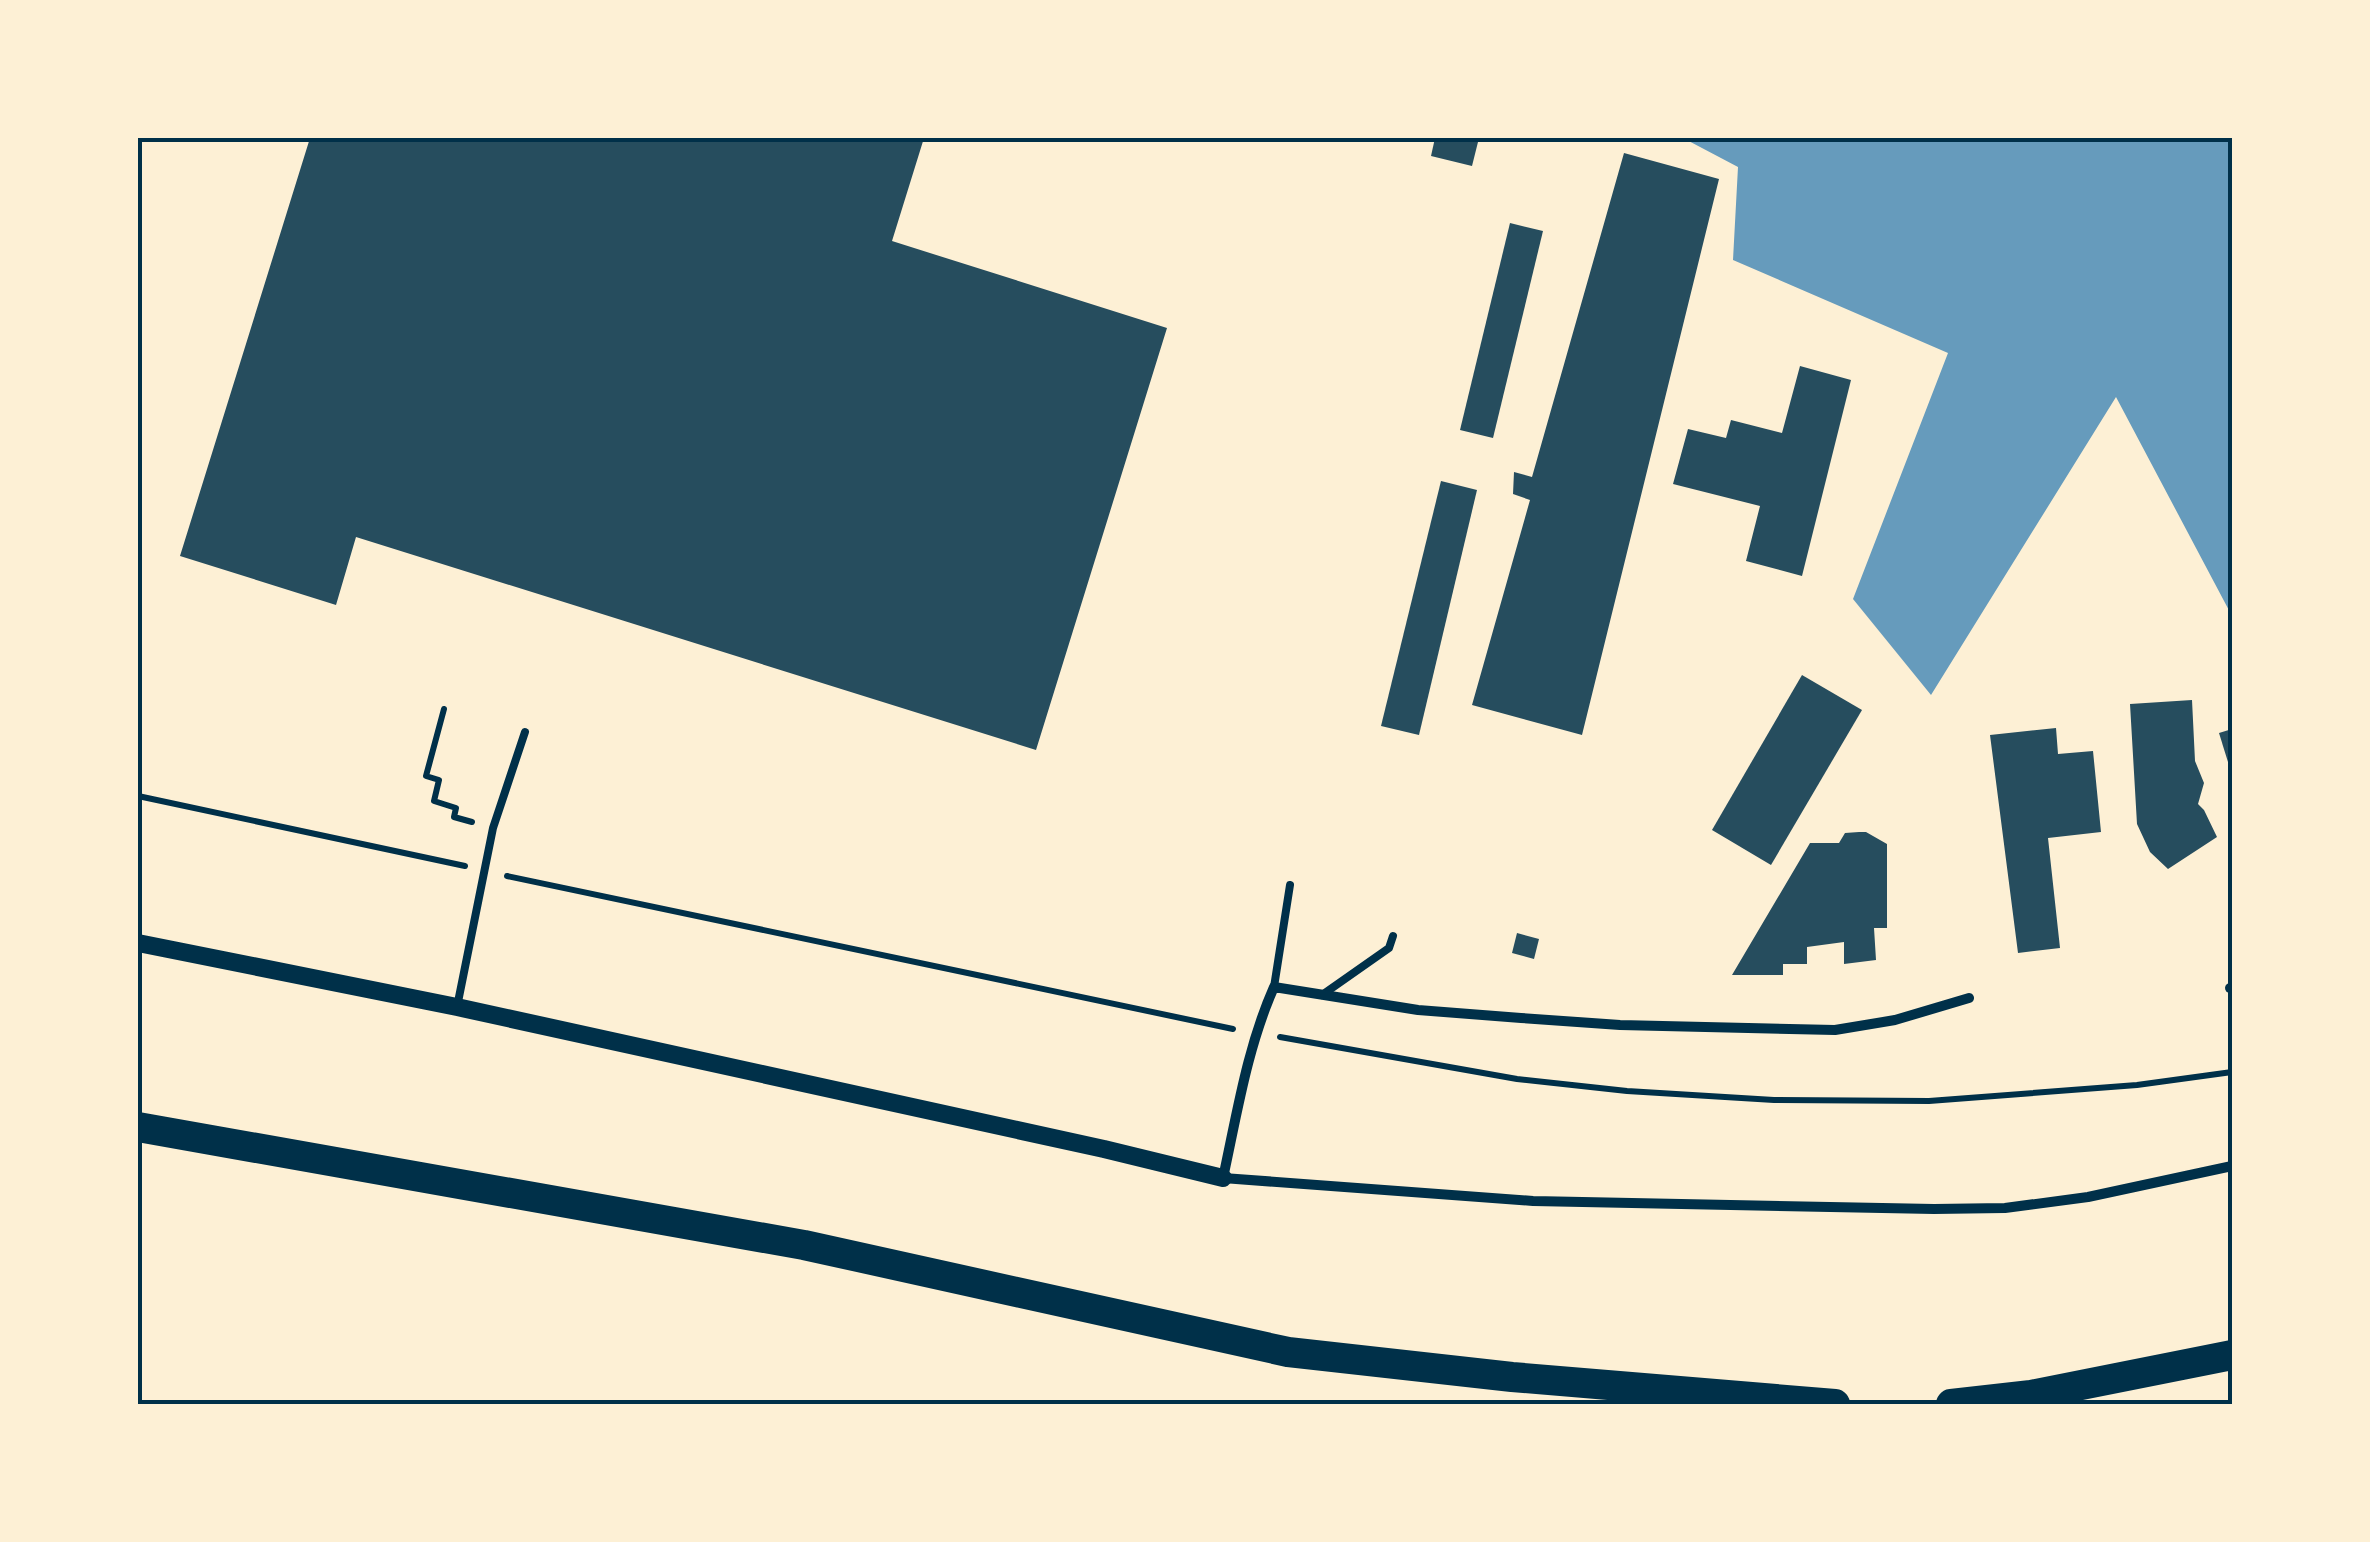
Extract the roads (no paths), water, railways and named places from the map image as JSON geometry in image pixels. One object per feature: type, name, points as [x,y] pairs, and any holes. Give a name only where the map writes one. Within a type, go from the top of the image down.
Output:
[{"type":"highway","points":[[138,1127],[804,1246],[1288,1352],[1512,1377],[1835,1404]]},
{"type":"highway","points":[[1952,1404],[2031,1396],[2232,1355]]},
{"type":"street","points":[[138,943],[457,1007],[1223,1178],[1533,1201],[1952,1209],[2005,1208],[2088,1198],[2232,1166]]},
{"type":"street","points":[[1223,1178],[1249,1056],[1274,986],[1418,1010],[1620,1025],[1835,1030],[1895,1020],[1970,998]]},
{"type":"lane","points":[[457,1007],[493,828],[525,732]]},
{"type":"lane","points":[[1274,986],[1290,885]]},
{"type":"lane","points":[[1322,994],[1389,948],[1392,936]]},
{"type":"water","points":[[1683,138],[2232,138],[2232,616],[2116,397],[1931,695],[1853,599],[1948,353],[1733,260],[1738,167]]}]
